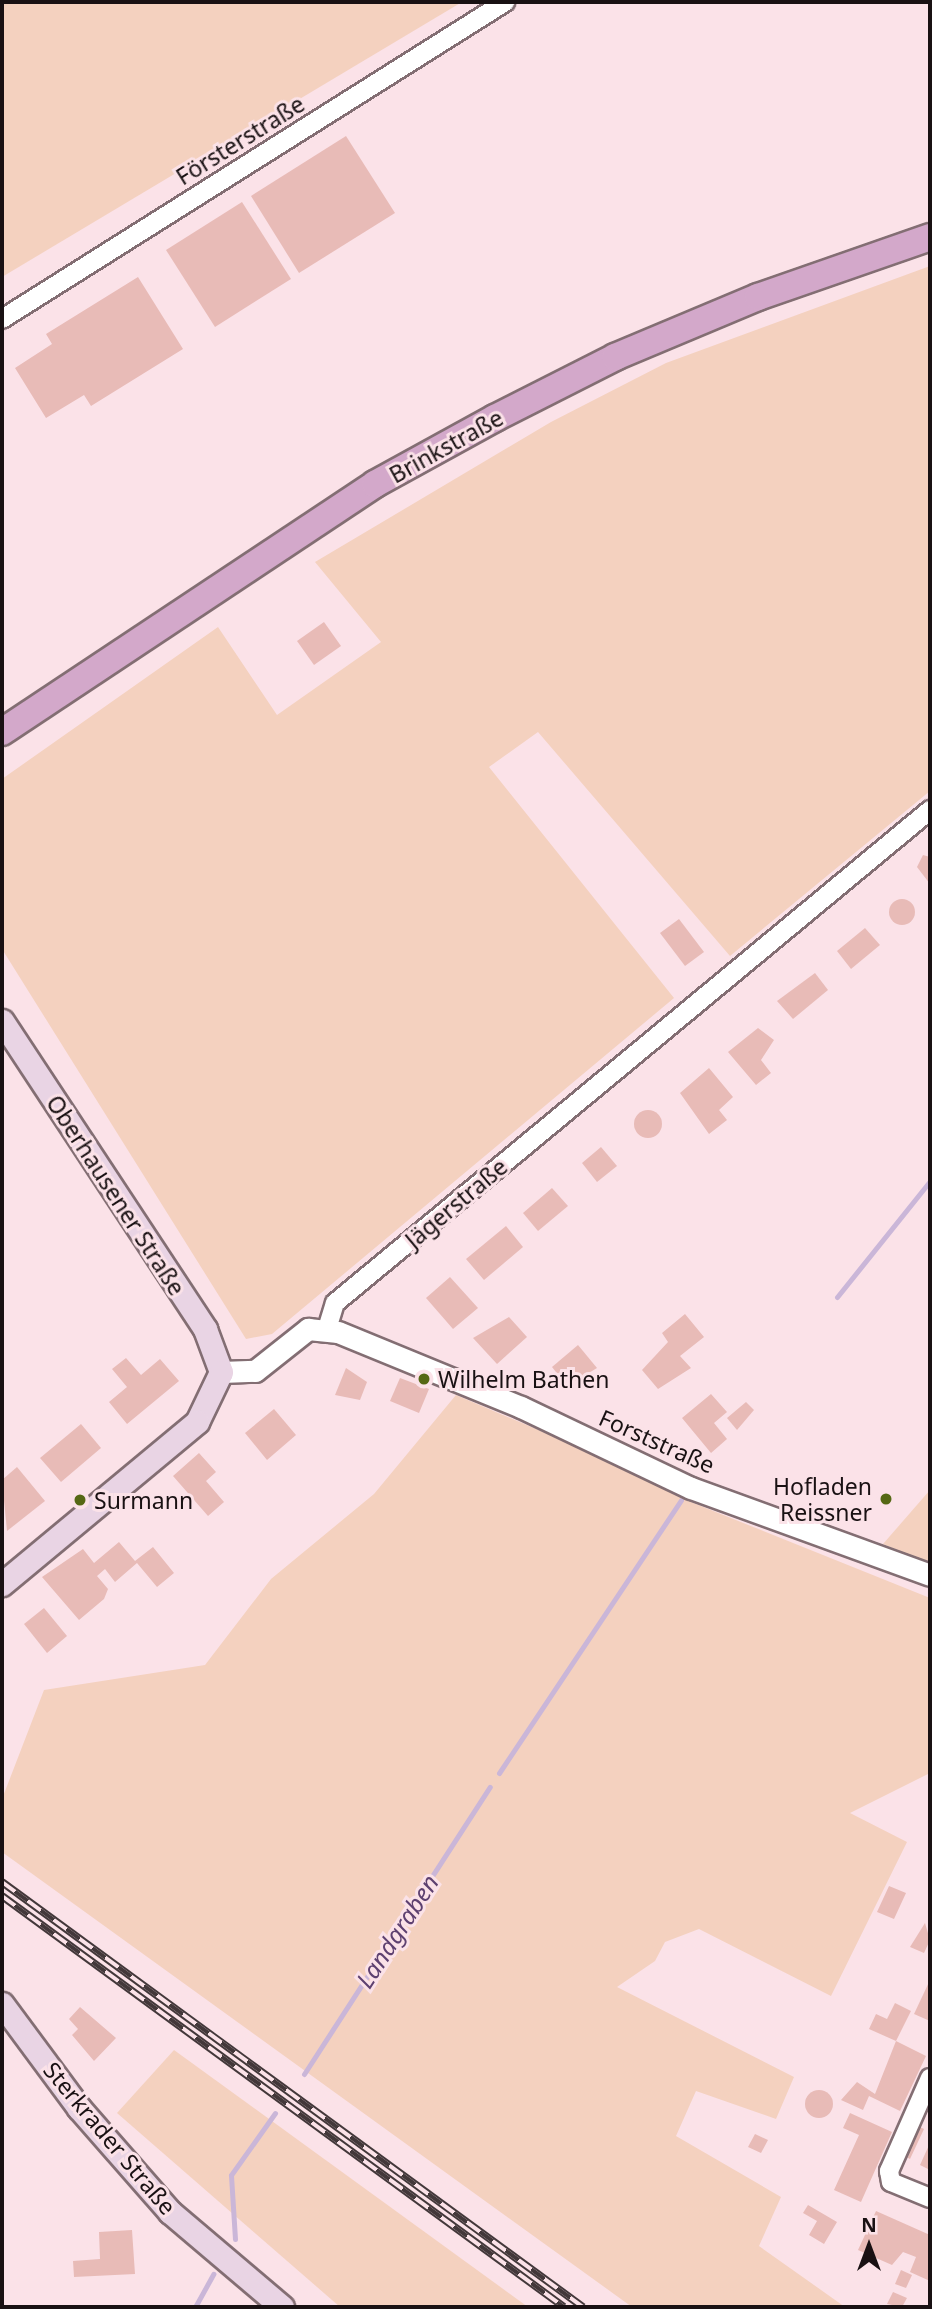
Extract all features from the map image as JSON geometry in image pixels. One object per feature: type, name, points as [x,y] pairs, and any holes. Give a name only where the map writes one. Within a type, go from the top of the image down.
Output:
[{"type":"main road","name":"Brinkstraße","points":[[2,732],[375,484],[495,418],[615,357],[758,297],[930,237]]},
{"type":"main road","name":"Oberhausener Straße","points":[[2,1021],[205,1329],[220,1372]]},
{"type":"main road","points":[[2,1584],[197,1422],[220,1372]]},
{"type":"main road","name":"Sterkrader Straße","points":[[2,2004],[79,2108],[170,2212],[282,2307]]},
{"type":"street","name":"Försterstraße","points":[[2,319],[505,2]]},
{"type":"street","name":"Jägerstraße","points":[[327,1329],[335,1303],[930,810]]},
{"type":"street","points":[[220,1372],[256,1371],[300,1332],[327,1329]]},
{"type":"street","name":"Forststraße","points":[[327,1329],[521,1407],[691,1488],[930,1575]]},
{"type":"street","points":[[930,2078],[889,2171],[891,2182],[930,2198]]},
{"type":"shaded area","points":[[2,2],[462,2],[2,277]]},
{"type":"shaded area","points":[[930,266],[930,791],[730,956],[538,732],[489,767],[674,998],[272,1334],[246,1339],[2,949],[2,779],[218,627],[277,715],[381,642],[315,562],[551,422],[666,363]]},
{"type":"shaded area","points":[[456,1395],[689,1494],[691,1502],[930,1598],[930,1773],[850,1813],[907,1842],[831,1996],[699,1929],[665,1942],[655,1961],[617,1987],[794,2077],[776,2119],[696,2091],[676,2136],[781,2197],[759,2246],[845,2307],[632,2307],[2,1852],[2,1799],[44,1690],[205,1665],[271,1579],[374,1494]]},
{"type":"shaded area","points":[[930,1490],[930,1564],[883,1544]]},
{"type":"shaded area","points":[[174,2050],[528,2307],[340,2307],[117,2113]]},
{"type":"building","points":[[346,136],[395,213],[299,273],[251,196]]},
{"type":"building","points":[[242,202],[291,279],[215,327],[166,250]]},
{"type":"building","points":[[138,277],[183,349],[91,406],[84,395],[46,418],[15,368],[52,344],[46,334]]},
{"type":"building","points":[[324,622],[341,646],[314,665],[297,641]]},
{"type":"building","points":[[923,855],[930,857],[930,884],[917,867]]},
{"type":"building","points":[[902,899],[911,903],[915,912],[911,921],[902,925],[893,921],[889,912],[893,903]]},
{"type":"building","points":[[679,919],[704,952],[685,966],[660,933]]},
{"type":"building","points":[[865,928],[880,945],[851,969],[837,951]]},
{"type":"building","points":[[815,973],[828,990],[793,1019],[777,1001]]},
{"type":"building","points":[[758,1028],[774,1040],[761,1060],[771,1073],[756,1085],[728,1052]]},
{"type":"building","points":[[709,1068],[733,1097],[719,1110],[727,1120],[709,1134],[680,1093]]},
{"type":"building","points":[[648,1110],[658,1114],[662,1124],[658,1134],[648,1138],[638,1134],[634,1124],[638,1114]]},
{"type":"building","points":[[601,1147],[617,1166],[597,1182],[582,1163]]},
{"type":"building","points":[[552,1188],[568,1206],[538,1231],[523,1213]]},
{"type":"building","points":[[506,1226],[523,1247],[484,1280],[466,1259]]},
{"type":"building","points":[[450,1277],[478,1308],[453,1329],[426,1298]]},
{"type":"building","points":[[685,1314],[704,1337],[680,1356],[691,1368],[658,1389],[642,1370],[668,1342],[662,1333]]},
{"type":"building","points":[[509,1317],[527,1337],[497,1364],[473,1338]]},
{"type":"building","points":[[578,1345],[597,1368],[567,1386],[552,1367]]},
{"type":"building","points":[[126,1358],[141,1375],[160,1359],[179,1381],[127,1424],[109,1402],[127,1387],[112,1369]]},
{"type":"building","points":[[346,1368],[367,1382],[360,1400],[335,1395]]},
{"type":"building","points":[[400,1378],[429,1389],[419,1413],[390,1401]]},
{"type":"building","points":[[711,1394],[727,1412],[714,1423],[727,1439],[711,1453],[682,1418]]},
{"type":"building","points":[[746,1402],[754,1410],[737,1430],[727,1418]]},
{"type":"building","points":[[274,1409],[296,1435],[267,1460],[245,1433]]},
{"type":"building","points":[[81,1424],[101,1448],[61,1482],[40,1458]]},
{"type":"building","points":[[199,1453],[216,1472],[206,1481],[224,1502],[208,1516],[173,1476]]},
{"type":"building","points":[[17,1467],[45,1501],[7,1531],[2,1480]]},
{"type":"building","points":[[119,1542],[135,1561],[153,1547],[174,1573],[157,1587],[137,1563],[115,1582],[105,1569],[97,1576],[108,1589],[104,1599],[79,1620],[42,1577],[83,1549],[94,1563]]},
{"type":"building","points":[[44,1608],[67,1636],[47,1653],[24,1624]]},
{"type":"building","points":[[889,1886],[906,1893],[894,1919],[877,1912]]},
{"type":"building","points":[[925,1923],[930,1940],[924,1953],[910,1947]]},
{"type":"building","points":[[930,1980],[930,2021],[914,2014]]},
{"type":"building","points":[[895,2003],[911,2011],[896,2041],[869,2029],[876,2014],[887,2019]]},
{"type":"building","points":[[80,2007],[116,2038],[94,2061],[72,2035],[78,2029],[69,2019]]},
{"type":"building","points":[[896,2041],[926,2056],[900,2111],[869,2096],[863,2110],[841,2100],[857,2082],[875,2094]]},
{"type":"building","points":[[819,2090],[829,2094],[833,2104],[829,2114],[819,2118],[809,2114],[805,2104],[809,2094]]},
{"type":"building","points":[[850,2113],[892,2132],[861,2202],[834,2190],[859,2135],[843,2128]]},
{"type":"building","points":[[916,2125],[924,2129],[910,2159],[901,2154]]},
{"type":"building","points":[[755,2134],[768,2140],[761,2153],[748,2147]]},
{"type":"building","points":[[930,2143],[930,2170],[920,2165]]},
{"type":"building","points":[[808,2205],[837,2222],[824,2244],[809,2235],[817,2221],[803,2213]]},
{"type":"building","points":[[876,2211],[930,2235],[930,2281],[910,2272],[916,2257],[903,2252],[892,2265],[858,2250]]},
{"type":"building","points":[[132,2230],[135,2274],[74,2277],[73,2261],[100,2259],[99,2232]]},
{"type":"building","points":[[901,2270],[912,2275],[906,2288],[895,2284]]},
{"type":"building","points":[[893,2292],[907,2298],[902,2307],[887,2304]]},
{"type":"waterway","name":"Landgraben","points":[[837,1297],[930,1181]]},
{"type":"waterway","name":"Landgraben","points":[[499,1773],[681,1500]]},
{"type":"waterway","name":"Landgraben","points":[[304,2074],[490,1787]]},
{"type":"waterway","name":"Landgraben","points":[[235,2239],[231,2175],[275,2113]]},
{"type":"waterway","name":"Landgraben","points":[[195,2307],[213,2274]]},
{"type":"railway","points":[[2,1882],[583,2307]]},
{"type":"railway","points":[[2,1896],[564,2307]]},
{"type":"place","name":"Wilhelm Bathen","points":[[424,1379]]},
{"type":"place","name":"Hofladen Reissner","points":[[886,1499]]},
{"type":"place","name":"Surmann","points":[[80,1500]]}]
